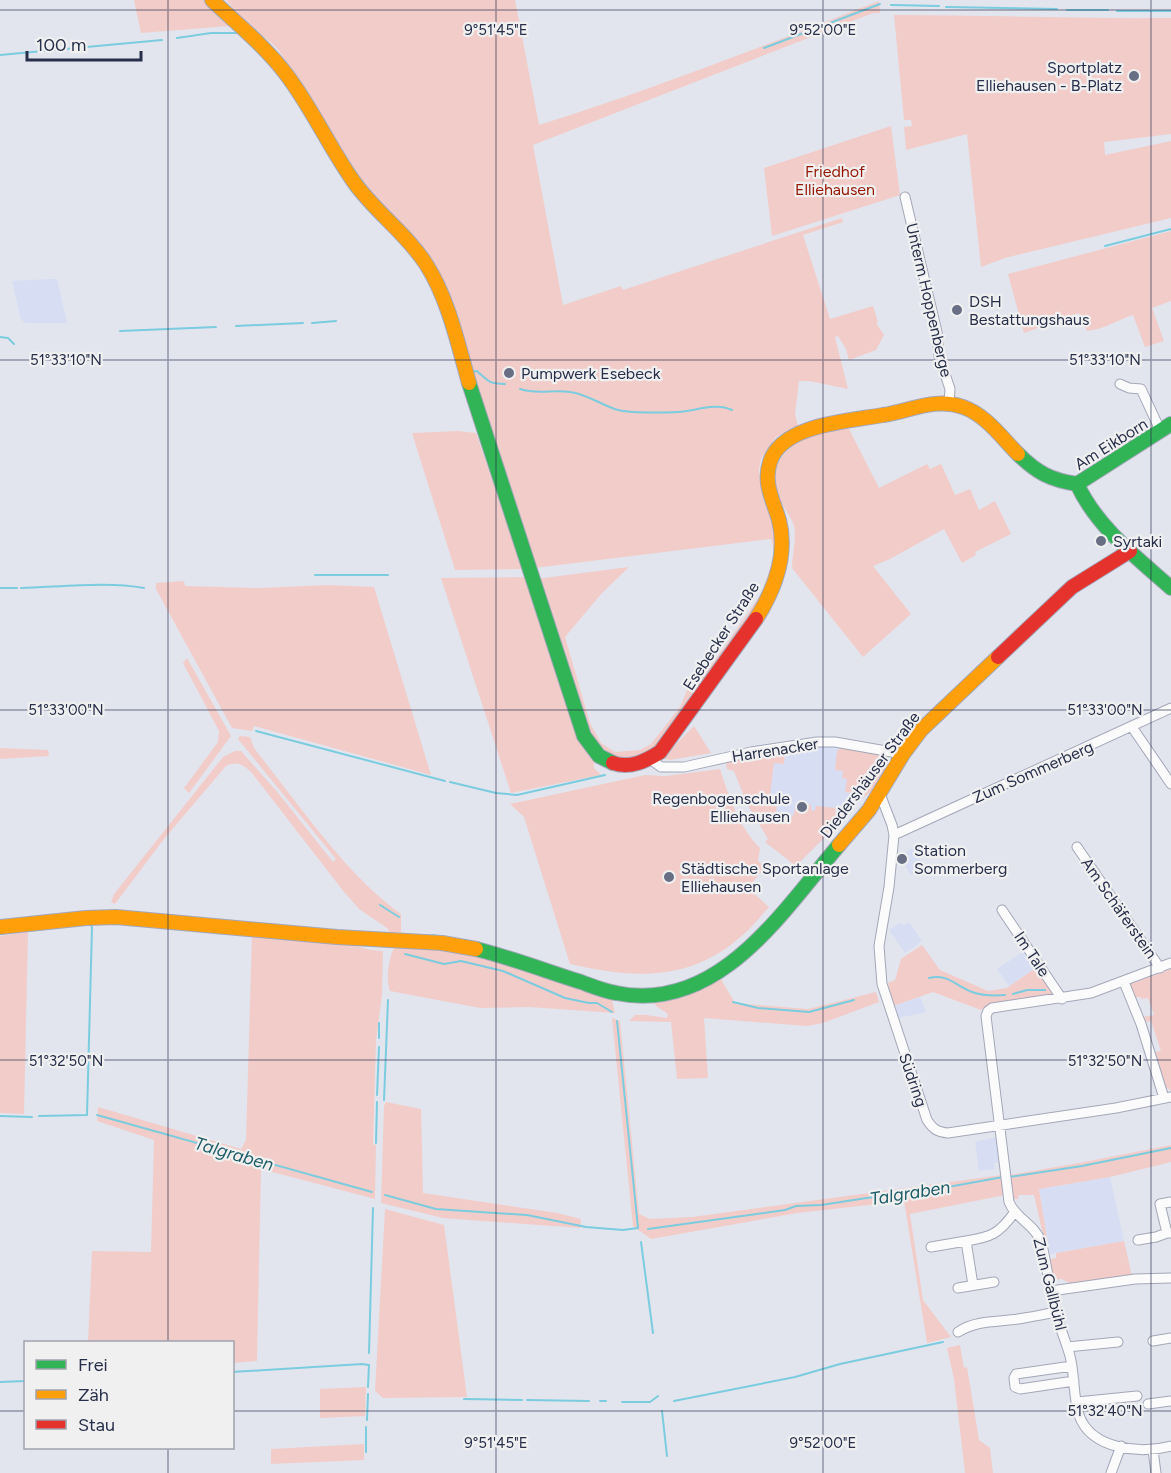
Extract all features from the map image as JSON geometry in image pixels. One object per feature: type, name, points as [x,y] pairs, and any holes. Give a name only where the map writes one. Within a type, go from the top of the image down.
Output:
[{"type":"street","points":[[212,0],[256,39],[281,66],[297,88],[361,193],[414,249],[431,272],[447,313],[584,736],[590,749],[597,755],[620,766],[637,766],[650,759]]},
{"type":"street","name":"Unterm Hoppenberge","points":[[905,197],[937,332],[939,356],[950,389],[949,403]]},
{"type":"street","points":[[1120,384],[1129,388],[1141,389],[1166,428]]},
{"type":"street","name":"Esebecker Straße","points":[[650,759],[660,752],[670,740],[760,612],[771,592],[783,547],[781,525],[767,482],[768,465],[777,449],[793,437],[829,424],[887,414],[917,406],[949,403]]},
{"type":"street","name":"Am Eikborn","points":[[949,403],[963,407],[979,416],[1036,471],[1059,482],[1077,484],[1166,428]]},
{"type":"street","points":[[1077,484],[1087,504],[1130,551],[1171,588]]},
{"type":"street","name":"Diedershäuser Straße","points":[[0,927],[116,917],[442,943],[478,950],[616,993],[647,996],[692,987],[718,973],[755,944],[880,794],[903,754],[931,720],[1072,587],[1130,551]]},
{"type":"street","name":"Zum Sommerberg","points":[[894,835],[1171,708]]},
{"type":"street","points":[[1132,727],[1171,784]]},
{"type":"street","name":"Harrenacker","points":[[650,759],[661,766],[684,767],[817,742],[836,742],[903,754]]},
{"type":"street","name":"Südring","points":[[880,794],[894,835],[889,887],[879,946],[879,965],[886,999],[927,1120],[933,1128],[940,1132],[999,1125],[1116,1108],[1168,1097]]},
{"type":"street","name":"Am Schäferstein","points":[[1077,848],[1160,968]]},
{"type":"street","name":"Im Tale","points":[[1002,910],[1062,999]]},
{"type":"street","points":[[931,1247],[985,1238],[998,1232],[1014,1213],[1009,1202],[1005,1176],[986,1016],[988,1011],[992,1008],[1091,993],[1171,963]]},
{"type":"street","points":[[1124,981],[1168,1097]]},
{"type":"street","points":[[1137,1240],[1156,1238],[1169,1233],[1160,1204],[1171,1202]]},
{"type":"street","name":"Zum Gallbühl","points":[[1014,1213],[1037,1231],[1045,1256],[1055,1312],[1072,1366],[1079,1415],[1083,1425],[1098,1438],[1137,1450],[1153,1450],[1171,1446]]},
{"type":"street","points":[[966,1241],[973,1286]]},
{"type":"street","points":[[1051,1291],[1135,1279],[1171,1278]]},
{"type":"street","points":[[958,1288],[994,1282]]},
{"type":"street","points":[[958,1332],[978,1323],[1055,1312]]},
{"type":"street","points":[[1153,1341],[1171,1338]]},
{"type":"street","name":"Zum Gallbühl","points":[[1067,1347],[1118,1342]]},
{"type":"street","points":[[1072,1366],[1016,1374],[1015,1388],[1074,1381]]},
{"type":"street","points":[[1077,1402],[1137,1396]]},
{"type":"street","points":[[1148,1404],[1171,1401]]},
{"type":"street","points":[[1111,1473],[1121,1446]]},
{"type":"street","points":[[1153,1450],[1156,1473]]},
{"type":"shaded area","points":[[57,279],[67,323],[26,323],[21,320],[12,281]]},
{"type":"shaded area","name":"Regenbogenschule Elliehausen","points":[[817,745],[842,747],[836,754],[854,793],[853,796],[864,797],[796,866],[765,842],[768,839],[747,804],[734,771],[727,769],[726,763]]},
{"type":"shaded area","points":[[912,848],[925,866],[911,875],[899,857]]},
{"type":"shaded area","points":[[909,922],[922,941],[905,953],[889,930],[900,923],[904,925]]},
{"type":"shaded area","points":[[1023,952],[1034,969],[1009,986],[997,969]]},
{"type":"shaded area","points":[[920,997],[926,1011],[898,1018],[893,1006]]},
{"type":"shaded area","points":[[997,1137],[1000,1162],[994,1163],[995,1169],[979,1171],[975,1142]]},
{"type":"shaded area","points":[[1110,1177],[1124,1241],[1050,1254],[1039,1189]]},
{"type":"green space","points":[[134,0],[206,0],[231,22],[230,26],[141,33]]},
{"type":"green space","points":[[226,0],[515,0],[539,125],[667,82],[879,1],[880,13],[873,13],[533,145],[563,305],[621,286],[623,290],[842,218],[843,222],[803,235],[830,319],[873,306],[878,322],[876,323],[884,335],[876,350],[849,360],[846,349],[838,336],[835,337],[848,389],[799,381],[795,414],[798,426],[776,437],[761,459],[759,469],[760,481],[779,537],[774,574],[751,619],[651,755],[617,761],[591,743],[536,579],[629,567],[602,593],[565,637],[590,723],[601,743],[615,752],[640,750],[651,744],[680,707],[690,683],[713,663],[761,594],[775,555],[771,539],[534,568],[460,348],[446,290],[433,264],[418,242],[373,197],[277,48],[239,15]]},
{"type":"green space","points":[[894,15],[1171,18],[1171,134],[1104,142],[1105,155],[1171,141],[1171,218],[1005,258],[981,267],[967,134],[906,150],[904,127],[912,126],[911,120],[904,120]]},
{"type":"green space","name":"Friedhof Elliehausen","points":[[891,126],[900,195],[772,236],[764,168]]},
{"type":"green space","points":[[1171,231],[1171,301],[1152,308],[1164,341],[1145,347],[1133,315],[1105,327],[1087,331],[1079,313],[1024,333],[1008,274]]},
{"type":"green space","points":[[848,427],[879,488],[927,464],[930,469],[941,464],[955,495],[970,489],[979,510],[995,501],[1011,534],[975,552],[976,555],[962,563],[944,529],[873,566],[911,614],[863,657],[792,568],[794,526],[779,498],[775,481],[777,467],[783,455],[792,446],[819,434]]},
{"type":"green space","points":[[458,431],[476,433],[523,569],[455,570],[412,433]]},
{"type":"green space","points":[[528,577],[594,758],[594,768],[601,775],[511,793],[441,578]]},
{"type":"green space","points":[[184,581],[185,586],[374,587],[431,775],[254,726],[252,731],[232,728],[156,589],[156,583]]},
{"type":"green space","points":[[187,658],[231,736],[189,793],[184,788],[218,742],[219,731],[183,663]]},
{"type":"green space","points":[[694,726],[711,753],[670,760],[662,758]]},
{"type":"green space","points":[[240,736],[250,737],[254,748],[342,859],[381,898],[401,914],[401,932],[390,933],[387,928],[359,909],[251,772],[242,765],[236,764],[226,766],[164,839],[115,904],[111,902],[114,894],[223,757],[235,751],[241,751],[279,794],[333,862],[336,859],[238,739]]},
{"type":"green space","points":[[842,747],[888,757],[889,763],[871,792],[864,797],[853,796],[854,793],[845,792],[847,779],[842,778],[843,771],[835,770],[837,751]]},
{"type":"green space","points":[[0,748],[48,750],[49,756],[0,759]]},
{"type":"green space","points":[[785,750],[784,764],[774,763],[769,804],[777,805],[776,813],[791,818],[796,803],[811,805],[811,810],[815,811],[816,806],[836,808],[835,813],[840,813],[840,809],[851,811],[796,866],[765,842],[768,839],[747,804],[734,771],[727,769],[726,763]]},
{"type":"green space","name":"Städtische Sportanlage Elliehausen","points":[[720,769],[740,821],[760,848],[758,861],[765,867],[748,888],[769,907],[747,931],[724,950],[683,969],[640,974],[570,964],[524,817],[510,804],[645,775],[666,776]]},
{"type":"green space","points":[[28,932],[24,1114],[0,1113],[0,936]]},
{"type":"green space","points":[[252,935],[383,951],[382,995],[376,1041],[373,1144],[376,1145],[375,1199],[261,1169],[257,1361],[234,1363],[234,1341],[88,1341],[92,1251],[151,1252],[154,1140],[97,1121],[98,1107],[241,1149],[246,1140]]},
{"type":"green space","points":[[396,944],[479,957],[558,979],[611,996],[615,1013],[529,1007],[480,1008],[390,991],[388,967]]},
{"type":"green space","points":[[922,945],[940,970],[988,991],[1007,988],[1037,967],[1052,994],[988,1004],[981,1010],[933,992],[893,1006],[888,983],[895,980],[901,959]]},
{"type":"green space","points":[[1171,969],[1171,1091],[1165,1086],[1155,1052],[1161,1051],[1151,1021],[1145,1022],[1143,1017],[1154,1015],[1148,998],[1135,997],[1130,984]]},
{"type":"green space","points":[[719,976],[735,1003],[808,1009],[876,992],[879,1002],[823,1023],[807,1026],[704,1018],[708,1078],[677,1079],[671,1022],[629,1021],[635,1015],[667,1018],[668,1014],[656,1006],[653,1000]]},
{"type":"green space","points":[[612,1018],[620,1021],[639,1214],[650,1219],[692,1217],[1002,1175],[1005,1195],[910,1214],[923,1300],[951,1337],[927,1343],[904,1201],[797,1213],[651,1239],[633,1226]]},
{"type":"green space","points":[[386,1102],[421,1109],[423,1193],[557,1213],[581,1219],[580,1228],[443,1218],[381,1203]]},
{"type":"green space","points":[[1171,1145],[1171,1162],[1110,1177],[1039,1189],[1048,1244],[1042,1230],[1034,1195],[1019,1195],[1018,1199],[1013,1199],[1009,1175]]},
{"type":"green space","points":[[385,1209],[444,1225],[467,1397],[383,1398],[375,1391]]},
{"type":"green space","points":[[1124,1241],[1132,1276],[1073,1285],[1062,1279],[1054,1280],[1050,1259],[1056,1258],[1056,1253]]},
{"type":"green space","points":[[960,1345],[964,1368],[967,1367],[979,1440],[990,1448],[993,1473],[965,1473],[954,1379],[947,1348]]},
{"type":"green space","points":[[366,1387],[365,1416],[320,1418],[320,1389]]},
{"type":"green space","points":[[364,1444],[364,1460],[271,1464],[271,1449]]},
{"type":"waterway","points":[[764,48],[880,4]]},
{"type":"waterway","points":[[891,5],[939,6]]},
{"type":"waterway","points":[[946,7],[1057,9]]},
{"type":"waterway","points":[[1067,10],[1108,10]]},
{"type":"waterway","points":[[1117,11],[1171,11]]},
{"type":"waterway","points":[[177,38],[211,33],[239,33]]},
{"type":"waterway","points":[[0,55],[162,40]]},
{"type":"waterway","points":[[1105,246],[1171,229]]},
{"type":"waterway","points":[[312,323],[336,321]]},
{"type":"waterway","points":[[236,326],[303,323]]},
{"type":"waterway","points":[[120,331],[216,327]]},
{"type":"waterway","points":[[0,337],[8,338],[14,344]]},
{"type":"waterway","points":[[471,372],[477,371],[489,381],[505,384]]},
{"type":"waterway","points":[[520,389],[533,392],[576,393],[612,408],[631,412],[678,412],[712,407],[732,410]]},
{"type":"waterway","points":[[315,575],[388,575]]},
{"type":"waterway","points":[[21,588],[99,585],[144,588]]},
{"type":"waterway","points":[[0,588],[17,588]]},
{"type":"waterway","points":[[256,731],[445,781]]},
{"type":"waterway","points":[[450,782],[496,793],[517,795],[605,775]]},
{"type":"waterway","points":[[380,905],[399,917]]},
{"type":"waterway","points":[[39,1116],[87,1115],[92,927],[90,924]]},
{"type":"waterway","points":[[0,934],[12,932]]},
{"type":"waterway","points":[[432,935],[444,937]]},
{"type":"waterway","points":[[405,954],[444,964],[461,961],[503,971],[565,998],[597,1003],[612,1012]]},
{"type":"waterway","points":[[929,978],[941,977],[980,994],[1005,995]]},
{"type":"waterway","points":[[1013,994],[1027,990],[1045,990]]},
{"type":"waterway","points":[[384,1100],[388,1000]]},
{"type":"waterway","points":[[733,1002],[758,1008],[809,1012],[854,1000]]},
{"type":"waterway","name":"Talgraben","points":[[385,1195],[436,1209],[527,1215],[586,1227],[623,1230],[638,1228],[617,1021]]},
{"type":"waterway","points":[[379,1023],[379,1038]]},
{"type":"waterway","points":[[377,1095],[379,1047]]},
{"type":"waterway","points":[[376,1143],[377,1102]]},
{"type":"waterway","name":"Talgraben","points":[[97,1115],[372,1192]]},
{"type":"waterway","name":"Talgraben","points":[[0,1116],[32,1117]]},
{"type":"waterway","name":"Talgraben","points":[[1009,1177],[1082,1166],[1171,1148]]},
{"type":"waterway","name":"Talgraben","points":[[648,1229],[785,1210],[796,1206],[821,1205],[893,1194],[904,1195],[1003,1177]]},
{"type":"waterway","points":[[369,1353],[373,1208]]},
{"type":"waterway","points":[[641,1242],[653,1333]]},
{"type":"waterway","points":[[674,1401],[795,1377],[840,1364],[943,1342]]},
{"type":"waterway","points":[[234,1372],[362,1364],[369,1365],[368,1387]]},
{"type":"waterway","points":[[0,1382],[24,1381]]},
{"type":"waterway","points":[[367,1420],[368,1394]]},
{"type":"waterway","points":[[622,1402],[650,1402],[658,1396]]},
{"type":"waterway","points":[[464,1399],[522,1400]]},
{"type":"waterway","points":[[527,1400],[589,1401]]},
{"type":"waterway","points":[[600,1401],[606,1401]]},
{"type":"waterway","points":[[662,1411],[667,1456]]},
{"type":"waterway","points":[[366,1427],[366,1452]]},
{"type":"traffic: fast","points":[[469,383],[584,736],[599,756],[613,763]]},
{"type":"traffic: fast","points":[[1018,454],[1045,475],[1077,484],[1171,424]]},
{"type":"traffic: fast","points":[[1077,484],[1085,500],[1106,528],[1171,588]]},
{"type":"traffic: fast","points":[[476,949],[616,993],[653,995],[686,988],[716,973],[744,952],[770,927],[839,845]]},
{"type":"traffic: slow","points":[[212,0],[278,64],[304,100],[336,155],[362,193],[409,242],[426,264],[446,306],[469,383]]},
{"type":"traffic: slow","points":[[756,619],[769,596],[781,559],[781,533],[768,484],[768,470],[777,449],[788,439],[802,432],[836,422],[942,403],[963,407],[979,415],[1018,454]]},
{"type":"traffic: slow","points":[[839,845],[869,810],[903,754],[921,730],[998,657]]},
{"type":"traffic: slow","points":[[0,927],[116,917],[337,937],[442,943],[476,949]]},
{"type":"traffic: jam","points":[[998,657],[1072,587],[1130,551]]},
{"type":"traffic: jam","points":[[613,763],[632,765],[660,752],[756,619]]},
{"type":"place","name":"Sportplatz Elliehausen - B-Platz","points":[[1134,76]]},
{"type":"place","name":"DSH Bestattungshaus","points":[[957,310]]},
{"type":"place","name":"Pumpwerk Esebeck","points":[[509,373]]},
{"type":"place","name":"Syrtaki","points":[[1101,541]]},
{"type":"place","name":"Regenbogenschule Elliehausen","points":[[802,807]]},
{"type":"place","name":"Station Sommerberg","points":[[902,859]]},
{"type":"place","name":"Städtische Sportanlage Elliehausen","points":[[669,877]]}]
